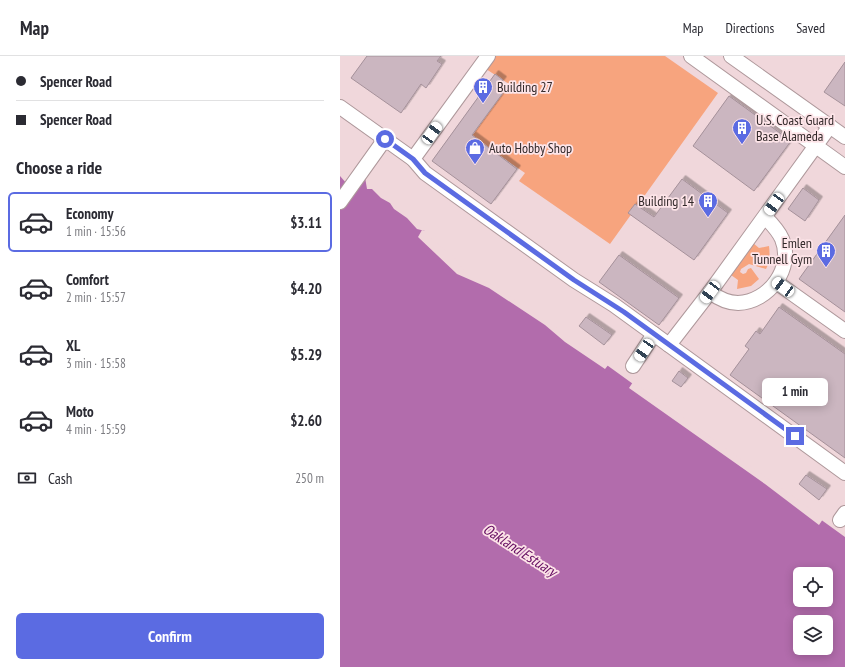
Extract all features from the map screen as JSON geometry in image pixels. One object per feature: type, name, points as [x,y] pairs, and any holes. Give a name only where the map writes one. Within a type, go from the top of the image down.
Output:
[{"type":"street","points":[[413,159],[488,56]]},
{"type":"street","points":[[691,56],[845,167]]},
{"type":"street","points":[[731,56],[845,137]]},
{"type":"street","points":[[340,107],[413,159],[425,173],[574,280],[614,305],[845,473]]},
{"type":"street","points":[[670,345],[830,126]]},
{"type":"street","points":[[340,202],[385,139]]},
{"type":"street","points":[[710,292],[722,300],[737,303],[752,301],[765,294],[776,282],[783,268],[785,254],[782,239],[765,217]]},
{"type":"street","points":[[776,282],[845,331]]},
{"type":"street","points":[[633,366],[654,334]]},
{"type":"shaded area","points":[[495,56],[665,56],[718,93],[610,244],[519,181],[525,173],[472,136],[509,84],[486,69]]},
{"type":"shaded area","points":[[753,243],[759,248],[769,246],[770,255],[768,264],[766,269],[749,264],[741,269],[740,272],[743,274],[751,268],[759,279],[751,286],[737,289],[738,280],[731,275]]},
{"type":"water","name":"Oakland Estuary","points":[[340,176],[347,184],[365,177],[367,189],[372,189],[381,198],[390,203],[394,209],[407,218],[417,229],[425,231],[428,239],[462,271],[494,288],[604,363],[845,537],[845,667],[340,667]]},
{"type":"pier","points":[[422,230],[426,230],[430,238],[453,256],[463,269],[495,286],[609,364],[605,369],[565,342],[545,325],[489,288],[457,274],[418,237]]},
{"type":"pier","points":[[633,382],[816,513],[823,519],[819,525],[765,484],[629,388]]},
{"type":"building","points":[[367,56],[441,56],[437,61],[442,64],[426,88],[421,84],[401,113],[351,78]]},
{"type":"building","points":[[845,62],[845,106],[824,92]]},
{"type":"building","name":"Auto Hobby Shop","points":[[495,74],[503,80],[496,89],[503,93],[472,135],[517,169],[491,204],[432,161]]},
{"type":"building","name":"U.S. Coast Guard Base Alameda","points":[[729,96],[791,141],[754,191],[693,146]]},
{"type":"building","name":"Building 14","points":[[682,179],[728,213],[694,260],[628,213],[635,204],[654,217]]},
{"type":"building","points":[[803,188],[819,200],[805,221],[788,209]]},
{"type":"building","name":"Emlen Tunnell Gym","points":[[845,215],[845,312],[799,279]]},
{"type":"building","points":[[619,255],[679,298],[659,325],[599,282]]},
{"type":"building","points":[[779,307],[845,354],[845,458],[730,375],[749,349],[745,346],[756,331],[760,334]]},
{"type":"building","points":[[586,317],[612,335],[604,345],[579,326]]},
{"type":"building","points":[[679,371],[688,378],[681,387],[672,381]]},
{"type":"building","points":[[806,475],[827,489],[819,500],[799,484]]},
{"type":"place","name":"Building 27","points":[[483,104]]},
{"type":"place","name":"U.S. Coast Guard Base Alameda","points":[[742,145]]},
{"type":"place","name":"Auto Hobby Shop","points":[[475,165]]},
{"type":"place","name":"Building 14","points":[[708,218]]},
{"type":"place","name":"Emlen Tunnell Gym","points":[[826,268]]},
{"type":"route","points":[[385,139],[413,159],[425,173],[574,280],[624,312],[795,436]]}]
